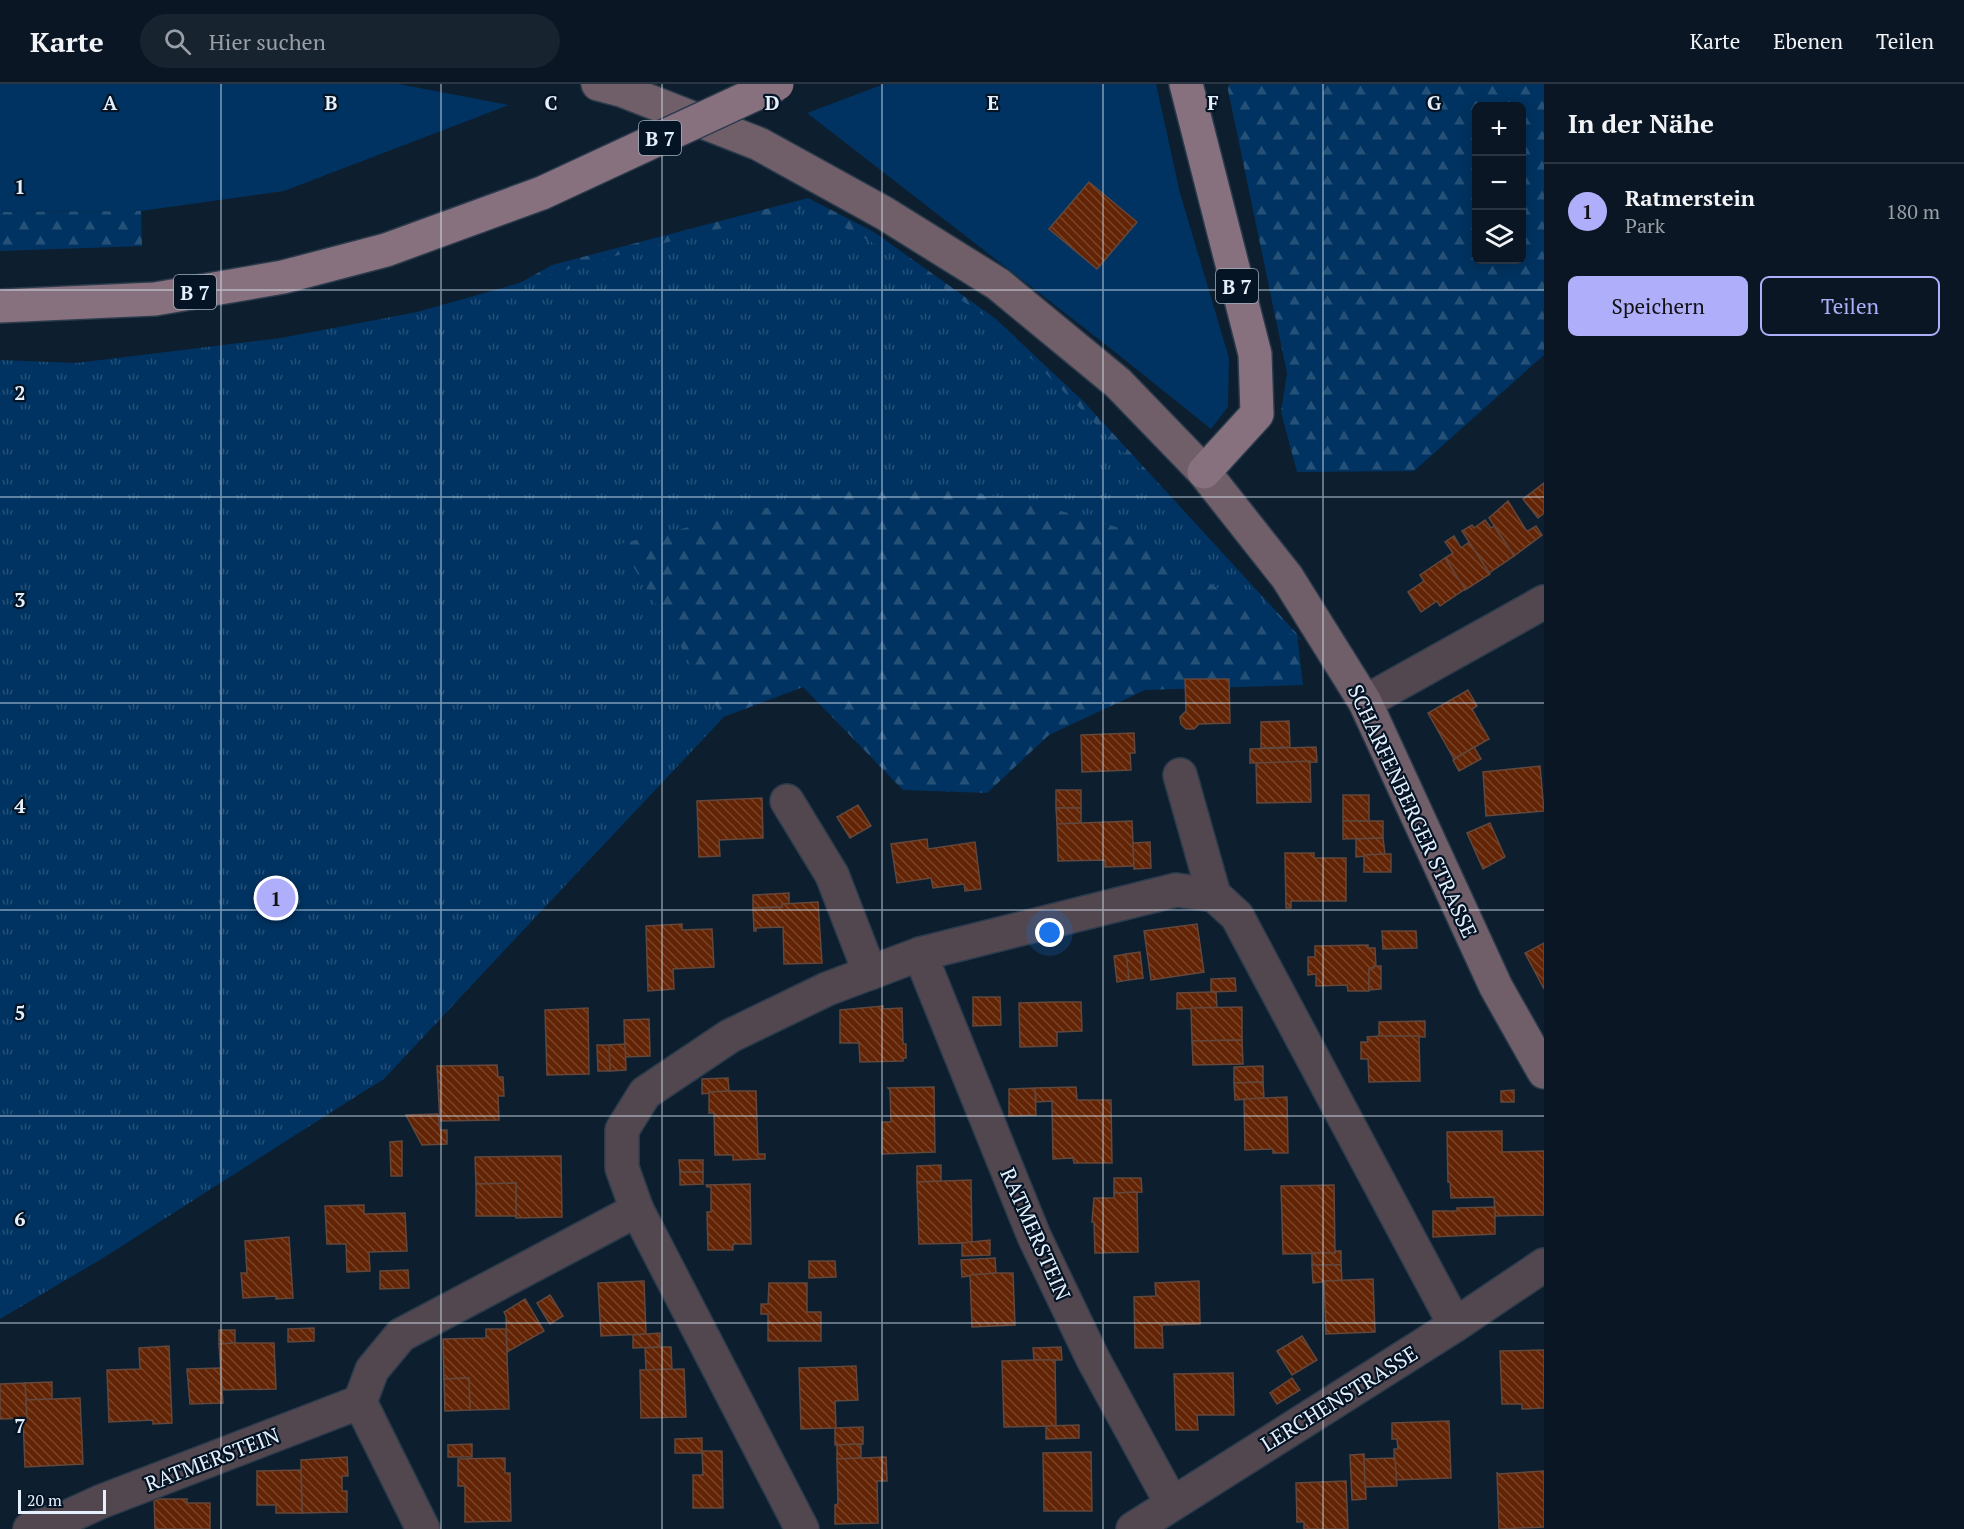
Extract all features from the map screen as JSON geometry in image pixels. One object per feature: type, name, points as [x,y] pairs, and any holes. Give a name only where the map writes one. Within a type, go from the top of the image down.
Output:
[{"type":"main road","name":"B 7","points":[[0,306],[155,299],[283,277],[386,250],[542,193],[777,84]]},
{"type":"main road","name":"B 7","points":[[1186,84],[1255,354],[1257,414],[1204,472]]},
{"type":"street","name":"SCHARFENBERGER STRASSE","points":[[598,84],[621,90],[759,144],[884,213],[998,284],[1118,382],[1204,472],[1287,577],[1365,702],[1496,987],[1544,1072]]},
{"type":"street","points":[[1365,702],[1544,602]]},
{"type":"street","points":[[1180,775],[1214,895],[1237,916],[1455,1325]]},
{"type":"street","points":[[787,801],[832,875],[870,973]]},
{"type":"street","points":[[802,1529],[637,1210],[622,1168],[622,1130],[645,1093],[730,1036],[827,989],[920,954],[1176,890],[1214,895]]},
{"type":"street","name":"RATMERSTEIN","points":[[920,954],[1034,1236],[1093,1359],[1172,1504]]},
{"type":"street","points":[[423,1529],[360,1402],[372,1370],[401,1335],[637,1210]]},
{"type":"street","name":"LERCHENSTRASSE","points":[[1133,1529],[1455,1325],[1544,1265]]},
{"type":"street","name":"RATMERSTEIN","points":[[30,1529],[64,1523],[100,1502],[360,1402]]},
{"type":"green space","points":[[0,84],[399,84],[509,105],[284,191],[141,211],[0,212]]},
{"type":"green space","points":[[884,84],[1156,84],[1180,193],[1229,358],[1228,407],[1211,429],[807,113]]},
{"type":"green space","points":[[1229,84],[1544,84],[1544,355],[1414,471],[1297,472],[1281,412],[1287,373],[1228,90]]},
{"type":"green space","points":[[808,198],[874,232],[996,319],[1085,403],[1297,634],[1303,685],[1145,690],[1049,735],[987,793],[903,790],[803,687],[721,718],[384,1079],[0,1316],[0,739],[451,321],[552,265]]},
{"type":"green space","points":[[807,207],[895,255],[999,326],[1129,458],[1302,641],[1123,529],[1054,509],[965,490],[883,488],[823,494],[620,544],[723,718],[383,1079],[103,1258],[0,1319],[0,360],[76,363],[281,338],[417,312],[640,249]]},
{"type":"green space","points":[[141,211],[142,246],[0,251],[0,212]]},
{"type":"building","points":[[1089,182],[1137,222],[1097,269],[1049,229]]},
{"type":"building","points":[[1544,483],[1544,513],[1538,518],[1523,499]]},
{"type":"building","points":[[1508,501],[1526,530],[1536,526],[1542,535],[1514,556],[1489,518]]},
{"type":"building","points":[[1485,520],[1491,528],[1494,526],[1514,556],[1489,573],[1462,531],[1472,525],[1474,528]]},
{"type":"building","points":[[1454,536],[1461,548],[1469,542],[1490,574],[1465,590],[1445,558],[1453,553],[1445,542]]},
{"type":"building","points":[[1445,558],[1465,589],[1440,606],[1437,601],[1421,612],[1408,592],[1424,581],[1420,575]]},
{"type":"building","points":[[1185,679],[1229,679],[1230,723],[1199,724],[1194,729],[1186,729],[1181,724],[1180,717],[1186,711]]},
{"type":"building","points":[[1468,690],[1477,706],[1472,709],[1489,739],[1454,759],[1428,713]]},
{"type":"building","points":[[1289,721],[1290,747],[1261,748],[1261,722]]},
{"type":"building","points":[[1134,733],[1135,753],[1130,753],[1131,770],[1082,772],[1081,735]]},
{"type":"building","points":[[1316,747],[1317,762],[1250,763],[1250,749]]},
{"type":"building","points":[[1474,747],[1481,759],[1459,771],[1453,760]]},
{"type":"building","points":[[1310,761],[1311,802],[1257,803],[1256,763]]},
{"type":"building","points":[[1540,766],[1544,811],[1486,816],[1483,772]]},
{"type":"building","points":[[1056,790],[1081,790],[1081,808],[1056,808]]},
{"type":"building","points":[[1343,795],[1369,795],[1369,821],[1343,821]]},
{"type":"building","points":[[762,798],[763,838],[719,840],[720,856],[699,857],[697,801]]},
{"type":"building","points":[[858,805],[871,826],[850,838],[837,817]]},
{"type":"building","points":[[1056,808],[1081,808],[1081,823],[1057,824]]},
{"type":"building","points":[[1132,821],[1134,866],[1105,867],[1105,860],[1058,861],[1057,824]]},
{"type":"building","points":[[1343,821],[1383,821],[1383,838],[1343,839]]},
{"type":"building","points":[[1490,823],[1505,857],[1483,869],[1467,833]]},
{"type":"building","points":[[1383,838],[1385,854],[1356,857],[1356,839]]},
{"type":"building","points":[[927,839],[928,849],[975,842],[981,889],[965,891],[964,884],[933,888],[931,878],[897,883],[891,844]]},
{"type":"building","points":[[1150,842],[1151,868],[1134,869],[1133,843]]},
{"type":"building","points":[[1285,853],[1314,853],[1314,858],[1346,858],[1346,901],[1291,901],[1291,908],[1286,908]]},
{"type":"building","points":[[1391,854],[1391,872],[1364,872],[1364,855]]},
{"type":"building","points":[[789,893],[789,904],[782,904],[782,907],[753,908],[753,895]]},
{"type":"building","points":[[818,902],[822,963],[784,964],[783,927],[756,928],[754,931],[753,908]]},
{"type":"building","points":[[682,924],[682,930],[712,929],[714,967],[673,969],[674,989],[648,991],[646,926]]},
{"type":"building","points":[[1197,924],[1204,972],[1151,980],[1144,931]]},
{"type":"building","points":[[1382,931],[1416,931],[1417,948],[1383,949]]},
{"type":"building","points":[[1544,943],[1544,989],[1525,953]]},
{"type":"building","points":[[1368,945],[1368,948],[1375,948],[1376,966],[1369,969],[1369,991],[1348,991],[1347,985],[1316,986],[1316,974],[1308,975],[1308,957],[1315,957],[1315,946]]},
{"type":"building","points":[[1140,952],[1143,978],[1129,980],[1126,954]]},
{"type":"building","points":[[1126,954],[1129,980],[1117,982],[1114,956]]},
{"type":"building","points":[[1381,966],[1381,989],[1369,990],[1369,969]]},
{"type":"building","points":[[1235,978],[1236,991],[1211,992],[1211,979]]},
{"type":"building","points":[[1216,992],[1217,1008],[1177,1009],[1177,993]]},
{"type":"building","points":[[973,997],[1000,997],[1001,1025],[973,1026]]},
{"type":"building","points":[[1081,1002],[1082,1031],[1057,1032],[1057,1046],[1020,1047],[1019,1003]]},
{"type":"building","points":[[883,1006],[883,1009],[902,1008],[903,1044],[906,1044],[906,1058],[903,1058],[903,1061],[860,1062],[859,1043],[840,1043],[840,1010]]},
{"type":"building","points":[[1242,1007],[1242,1040],[1192,1041],[1191,1008]]},
{"type":"building","points":[[588,1008],[589,1074],[547,1075],[545,1010]]},
{"type":"building","points":[[649,1019],[650,1056],[625,1057],[624,1020]]},
{"type":"building","points":[[1425,1021],[1425,1037],[1379,1036],[1379,1022]]},
{"type":"building","points":[[1419,1036],[1420,1081],[1369,1082],[1368,1059],[1361,1059],[1361,1042],[1368,1042],[1367,1037]]},
{"type":"building","points":[[1242,1040],[1243,1064],[1193,1065],[1192,1041]]},
{"type":"building","points":[[625,1044],[626,1070],[610,1071],[609,1045]]},
{"type":"building","points":[[597,1045],[609,1045],[610,1071],[598,1071]]},
{"type":"building","points":[[497,1065],[498,1077],[503,1077],[504,1096],[498,1096],[499,1120],[440,1121],[437,1066]]},
{"type":"building","points":[[1263,1066],[1263,1082],[1234,1083],[1234,1067]]},
{"type":"building","points":[[728,1078],[729,1091],[702,1094],[702,1079]]},
{"type":"building","points":[[1263,1082],[1264,1098],[1235,1100],[1234,1083]]},
{"type":"building","points":[[934,1087],[935,1152],[882,1154],[882,1122],[891,1122],[890,1090],[888,1088]]},
{"type":"building","points":[[1076,1087],[1077,1100],[1111,1100],[1112,1163],[1074,1163],[1073,1158],[1053,1159],[1052,1101],[1036,1102],[1035,1088]]},
{"type":"building","points":[[1035,1088],[1036,1115],[1009,1116],[1009,1089]]},
{"type":"building","points":[[1514,1090],[1514,1102],[1501,1102],[1501,1091]]},
{"type":"building","points":[[756,1091],[758,1154],[765,1154],[765,1159],[733,1160],[733,1155],[715,1155],[714,1113],[709,1113],[709,1092]]},
{"type":"building","points":[[1287,1097],[1288,1153],[1273,1153],[1273,1149],[1245,1150],[1244,1099]]},
{"type":"building","points":[[438,1114],[440,1130],[447,1130],[447,1144],[422,1145],[406,1115]]},
{"type":"building","points":[[1502,1131],[1502,1152],[1544,1151],[1544,1215],[1495,1216],[1494,1197],[1451,1198],[1450,1182],[1448,1182],[1447,1132]]},
{"type":"building","points":[[402,1141],[402,1176],[391,1176],[390,1142]]},
{"type":"building","points":[[561,1156],[562,1217],[516,1218],[516,1183],[476,1184],[475,1157]]},
{"type":"building","points":[[679,1160],[703,1160],[703,1172],[680,1172]]},
{"type":"building","points":[[941,1165],[941,1181],[917,1182],[917,1166]]},
{"type":"building","points":[[680,1172],[703,1172],[703,1184],[680,1185]]},
{"type":"building","points":[[1114,1178],[1141,1178],[1142,1192],[1114,1193]]},
{"type":"building","points":[[971,1180],[972,1243],[919,1244],[917,1182]]},
{"type":"building","points":[[516,1183],[516,1216],[476,1216],[476,1184]]},
{"type":"building","points":[[750,1184],[751,1244],[733,1244],[733,1250],[708,1250],[707,1212],[711,1212],[711,1187],[706,1185]]},
{"type":"building","points":[[1334,1185],[1335,1253],[1283,1254],[1281,1186]]},
{"type":"building","points":[[1137,1192],[1138,1252],[1095,1253],[1094,1222],[1092,1222],[1094,1198],[1114,1198],[1114,1193]]},
{"type":"building","points":[[364,1205],[364,1214],[405,1213],[407,1251],[369,1252],[370,1271],[347,1272],[346,1244],[327,1244],[325,1206]]},
{"type":"building","points":[[1495,1207],[1495,1234],[1433,1237],[1433,1211]]},
{"type":"building","points":[[289,1237],[293,1298],[276,1299],[276,1296],[243,1298],[241,1273],[247,1273],[245,1241]]},
{"type":"building","points":[[990,1240],[990,1255],[962,1256],[962,1243]]},
{"type":"building","points":[[1335,1251],[1341,1251],[1341,1265],[1312,1265],[1312,1253],[1335,1253]]},
{"type":"building","points":[[995,1258],[996,1273],[962,1277],[961,1260]]},
{"type":"building","points":[[809,1261],[835,1261],[836,1277],[809,1278]]},
{"type":"building","points":[[1312,1265],[1341,1265],[1342,1280],[1313,1283]]},
{"type":"building","points":[[408,1270],[409,1288],[380,1289],[380,1271]]},
{"type":"building","points":[[1013,1273],[1015,1325],[972,1327],[970,1275]]},
{"type":"building","points":[[1373,1279],[1375,1332],[1326,1334],[1324,1281]]},
{"type":"building","points":[[644,1281],[646,1334],[601,1336],[598,1283]]},
{"type":"building","points":[[1199,1281],[1200,1324],[1162,1325],[1163,1348],[1135,1348],[1134,1297],[1156,1296],[1155,1283]]},
{"type":"building","points":[[769,1283],[807,1283],[807,1312],[821,1312],[821,1341],[768,1341],[768,1314],[761,1314],[761,1304],[768,1304]]},
{"type":"building","points":[[550,1295],[563,1316],[550,1324],[537,1303]]},
{"type":"building","points":[[525,1299],[544,1331],[507,1352],[504,1312]]},
{"type":"building","points":[[314,1328],[314,1341],[288,1342],[288,1329]]},
{"type":"building","points":[[486,1329],[506,1329],[509,1409],[470,1410],[469,1378],[444,1379],[443,1339],[486,1338]]},
{"type":"building","points":[[219,1330],[235,1330],[235,1343],[219,1344]]},
{"type":"building","points":[[660,1333],[660,1347],[633,1348],[633,1335]]},
{"type":"building","points":[[1302,1336],[1317,1360],[1292,1375],[1277,1351]]},
{"type":"building","points":[[274,1343],[276,1389],[222,1390],[219,1344]]},
{"type":"building","points":[[169,1346],[172,1423],[153,1424],[153,1420],[109,1422],[107,1370],[140,1369],[139,1348]]},
{"type":"building","points":[[671,1347],[672,1369],[646,1370],[645,1348]]},
{"type":"building","points":[[1061,1347],[1062,1360],[1034,1360],[1033,1348]]},
{"type":"building","points":[[1544,1350],[1544,1408],[1522,1409],[1522,1404],[1502,1404],[1500,1351]]},
{"type":"building","points":[[1055,1360],[1056,1426],[1004,1427],[1002,1361]]},
{"type":"building","points":[[856,1366],[858,1400],[835,1401],[836,1428],[801,1429],[799,1368]]},
{"type":"building","points":[[220,1368],[223,1403],[190,1404],[187,1369]]},
{"type":"building","points":[[684,1369],[686,1417],[641,1418],[640,1370]]},
{"type":"building","points":[[1233,1373],[1234,1415],[1197,1415],[1198,1430],[1176,1430],[1174,1374]]},
{"type":"building","points":[[469,1378],[470,1410],[445,1411],[444,1379]]},
{"type":"building","points":[[1292,1378],[1300,1390],[1277,1404],[1270,1393]]},
{"type":"building","points":[[52,1382],[52,1399],[26,1400],[25,1383]]},
{"type":"building","points":[[25,1383],[27,1418],[0,1419],[0,1384]]},
{"type":"building","points":[[80,1398],[83,1464],[25,1467],[23,1418],[27,1418],[26,1400]]},
{"type":"building","points":[[1449,1421],[1451,1478],[1395,1480],[1394,1449],[1398,1449],[1397,1439],[1392,1439],[1392,1423]]},
{"type":"building","points":[[1079,1425],[1079,1438],[1046,1439],[1046,1426]]},
{"type":"building","points":[[863,1427],[863,1444],[835,1445],[835,1428]]},
{"type":"building","points":[[702,1438],[702,1453],[675,1453],[675,1439]]},
{"type":"building","points":[[472,1444],[472,1457],[448,1457],[448,1445]]},
{"type":"building","points":[[861,1444],[861,1458],[837,1459],[837,1445]]},
{"type":"building","points":[[702,1451],[722,1451],[723,1508],[693,1508],[693,1475],[703,1475]]},
{"type":"building","points":[[1091,1452],[1092,1511],[1044,1511],[1043,1453]]},
{"type":"building","points":[[1364,1454],[1366,1499],[1352,1500],[1350,1455]]},
{"type":"building","points":[[347,1457],[348,1476],[342,1476],[342,1491],[347,1491],[347,1512],[302,1513],[301,1460]]},
{"type":"building","points":[[886,1457],[887,1481],[877,1481],[878,1523],[835,1524],[835,1505],[838,1504],[837,1459]]},
{"type":"building","points":[[505,1458],[505,1473],[510,1473],[511,1521],[465,1522],[465,1486],[458,1486],[458,1459]]},
{"type":"building","points":[[1395,1458],[1397,1486],[1365,1487],[1364,1459]]},
{"type":"building","points":[[301,1470],[302,1513],[276,1513],[276,1505],[257,1505],[257,1471]]},
{"type":"building","points":[[1544,1471],[1544,1527],[1499,1529],[1497,1472],[1498,1474]]},
{"type":"building","points":[[1346,1481],[1348,1529],[1304,1529],[1304,1522],[1297,1522],[1296,1483]]},
{"type":"building","points":[[154,1499],[187,1499],[187,1503],[210,1503],[210,1529],[155,1529]]},
{"type":"place","name":"Ratmerstein","points":[[276,898]]}]
